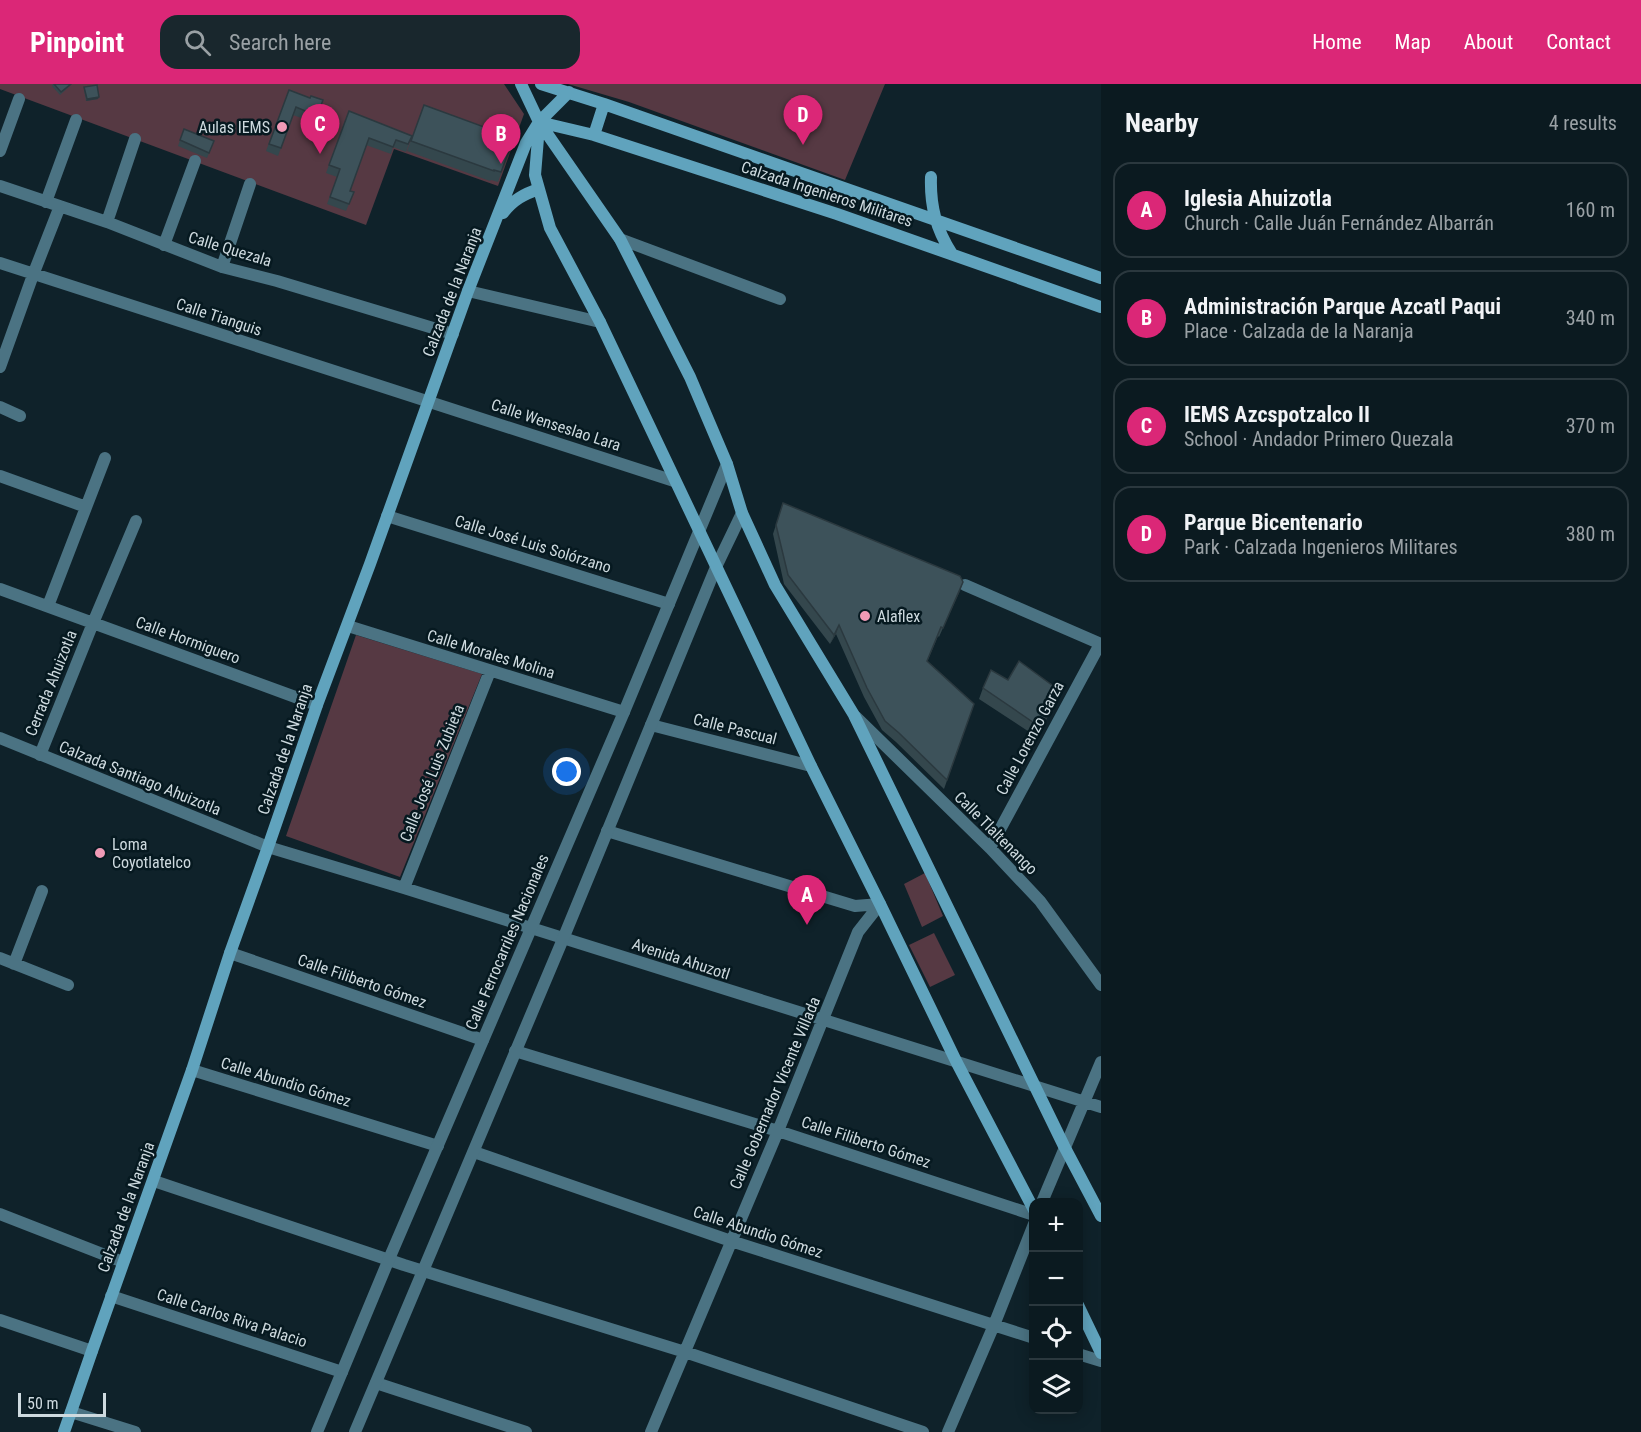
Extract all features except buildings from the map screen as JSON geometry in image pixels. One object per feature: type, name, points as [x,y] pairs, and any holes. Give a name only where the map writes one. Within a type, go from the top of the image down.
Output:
[{"type":"main road","points":[[521,84],[539,122],[620,238],[690,377],[728,465],[742,513],[775,585],[854,715],[1101,1216]]},
{"type":"main road","name":"Calzada Ingenieros Militares","points":[[541,84],[1101,278]]},
{"type":"main road","name":"Calzada de la Naranja","points":[[64,1432],[192,1070],[230,953],[317,705],[348,626],[468,291],[526,143],[539,122],[569,92]]},
{"type":"main road","points":[[594,135],[604,105]]},
{"type":"main road","points":[[539,122],[535,175],[550,228],[600,322],[811,766],[957,1063],[1029,1200]]},
{"type":"main road","name":"Calzada Ingenieros Militares","points":[[539,122],[594,135],[837,214],[1101,307]]},
{"type":"main road","points":[[514,175],[522,171],[535,175]]},
{"type":"main road","points":[[931,177],[931,199],[935,221],[952,254]]},
{"type":"main road","points":[[496,220],[509,205],[522,195],[539,189]]},
{"type":"main road","points":[[1078,1306],[1101,1353]]},
{"type":"street","points":[[0,151],[19,99]]},
{"type":"street","points":[[46,202],[76,120]]},
{"type":"street","points":[[107,222],[135,139]]},
{"type":"street","points":[[164,246],[195,161]]},
{"type":"street","points":[[222,267],[250,184]]},
{"type":"street","name":"Calle Quezala","points":[[0,186],[107,222],[222,267],[277,281],[453,334]]},
{"type":"street","points":[[0,367],[60,206]]},
{"type":"street","points":[[620,238],[780,298]]},
{"type":"street","name":"Calle Tianguis","points":[[0,263],[428,401]]},
{"type":"street","points":[[468,291],[600,322]]},
{"type":"street","name":"Calle Wenseslao Lara","points":[[428,401],[674,481]]},
{"type":"street","points":[[0,407],[20,416]]},
{"type":"street","points":[[48,606],[105,458]]},
{"type":"street","name":"Calle Ferrocarriles Nacionales","points":[[317,1432],[728,465]]},
{"type":"street","points":[[0,476],[86,507]]},
{"type":"street","points":[[355,1432],[563,939],[716,567],[742,513]]},
{"type":"street","name":"Calle José Luis Solórzano","points":[[387,516],[669,604]]},
{"type":"street","name":"Cerrada Ahuizotla","points":[[40,755],[136,521]]},
{"type":"street","points":[[965,585],[1101,644]]},
{"type":"street","name":"Calle Hormiguero","points":[[0,589],[317,705]]},
{"type":"street","name":"Calle Morales Molina","points":[[348,626],[624,712]]},
{"type":"street","name":"Calle Lorenzo Garza","points":[[990,848],[1101,644]]},
{"type":"street","name":"Calle José Luis Zubieta","points":[[404,888],[490,671]]},
{"type":"street","name":"Calle Tlaltenango","points":[[854,715],[990,848],[1040,901],[1101,986]]},
{"type":"street","name":"Calle Pascual","points":[[651,724],[811,766]]},
{"type":"street","name":"Calzada Santiago Ahuizotla","points":[[0,738],[268,847]]},
{"type":"street","points":[[607,831],[855,906],[880,903]]},
{"type":"street","name":"Avenida Ahuzotl","points":[[268,847],[1101,1107]]},
{"type":"street","points":[[14,964],[42,891]]},
{"type":"street","name":"Calle Gobernador Vicente Villada","points":[[651,1432],[824,1021],[858,932],[880,903]]},
{"type":"street","name":"Calle Filiberto Gómez","points":[[230,953],[483,1040]]},
{"type":"street","points":[[0,958],[68,984]]},
{"type":"street","name":"Calle Filiberto Gómez","points":[[515,1051],[778,1131],[1029,1213]]},
{"type":"street","points":[[1044,1198],[1101,1062]]},
{"type":"street","name":"Calle Abundio Gómez","points":[[192,1070],[438,1146]]},
{"type":"street","name":"Calle Abundio Gómez","points":[[474,1152],[731,1241],[1029,1336]]},
{"type":"street","points":[[153,1181],[423,1271],[685,1352],[922,1432]]},
{"type":"street","points":[[0,1214],[123,1262]]},
{"type":"street","points":[[948,1432],[1029,1237]]},
{"type":"street","name":"Calle Carlos Riva Palacio","points":[[111,1296],[342,1372]]},
{"type":"street","points":[[0,1320],[92,1351]]},
{"type":"street","points":[[1083,1355],[1101,1361]]},
{"type":"street","points":[[376,1383],[526,1432]]},
{"type":"street","points":[[71,1412],[135,1432]]},
{"type":"shaded area","points":[[0,84],[504,84],[524,114],[498,186],[394,149],[366,225],[0,89]]},
{"type":"shaded area","points":[[568,84],[885,84],[845,180],[629,102]]},
{"type":"shaded area","points":[[356,635],[482,674],[400,877],[286,836]]},
{"type":"shaded area","points":[[925,873],[943,916],[922,927],[904,884]]},
{"type":"shaded area","points":[[934,933],[955,975],[930,987],[909,945]]},
{"type":"place","name":"Aulas IEMS","points":[[282,127]]},
{"type":"place","name":"Parque Bicentenario","points":[[803,145]]},
{"type":"place","name":"IEMS Azcspotzalco II","points":[[320,154]]},
{"type":"place","name":"Administración Parque Azcatl Paqui","points":[[501,164]]},
{"type":"place","name":"Alaflex","points":[[865,616]]},
{"type":"place","name":"Loma Coyotlatelco","points":[[100,853]]},
{"type":"place","name":"Iglesia Ahuizotla","points":[[807,925]]}]
